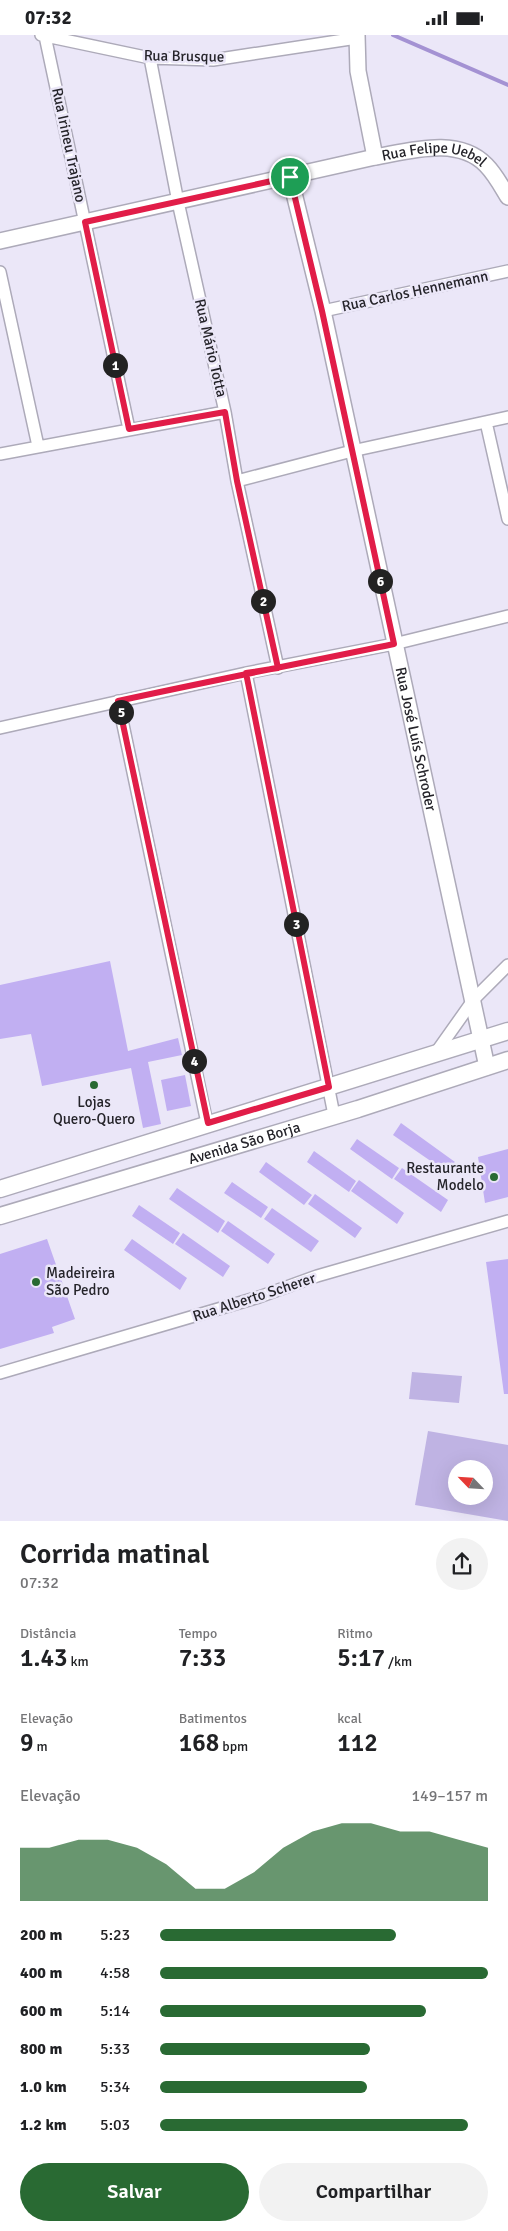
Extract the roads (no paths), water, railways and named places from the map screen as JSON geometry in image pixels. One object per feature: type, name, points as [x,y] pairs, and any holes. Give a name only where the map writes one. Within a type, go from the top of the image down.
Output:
[{"type":"main road","name":"Avenida São Borja","points":[[0,1189],[208,1123],[434,1056],[508,1031]]},
{"type":"main road","name":"Avenida São Borja","points":[[0,1216],[508,1060]]},
{"type":"street","name":"Rua Brusque","points":[[43,35],[150,58],[213,60],[357,37]]},
{"type":"street","name":"Rua Irineu Trajano","points":[[43,35],[129,429]]},
{"type":"street","name":"Rua Felipe Uebel","points":[[357,37],[358,71],[375,157],[437,147],[468,154],[486,165],[508,197]]},
{"type":"street","name":"Rua Mário Totta","points":[[150,58],[178,202],[225,412],[237,481],[278,668]]},
{"type":"street","points":[[0,241],[375,157]]},
{"type":"street","name":"Rua José Luís Schroder","points":[[290,177],[322,311],[394,644],[474,999],[480,1039]]},
{"type":"street","name":"Rua Carlos Hennemann","points":[[322,311],[508,271]]},
{"type":"street","points":[[0,272],[38,446]]},
{"type":"street","points":[[0,453],[225,412]]},
{"type":"street","points":[[237,481],[352,451],[508,417]]},
{"type":"street","points":[[486,422],[508,519]]},
{"type":"street","points":[[0,728],[246,673],[394,644],[508,616]]},
{"type":"street","points":[[246,673],[334,1115]]},
{"type":"street","points":[[118,701],[208,1123]]},
{"type":"street","points":[[434,1056],[474,999],[508,965]]},
{"type":"street","points":[[480,1039],[487,1067]]},
{"type":"street","name":"Rua Alberto Scherer","points":[[0,1373],[250,1300],[335,1271],[508,1221]]},
{"type":"waterway","points":[[393,35],[508,85]]},
{"type":"place","name":"Lojas Quero-Quero","points":[[94,1085]]},
{"type":"place","name":"Restaurante Modelo","points":[[494,1177]]},
{"type":"place","name":"Madeireira São Pedro","points":[[36,1282]]}]
